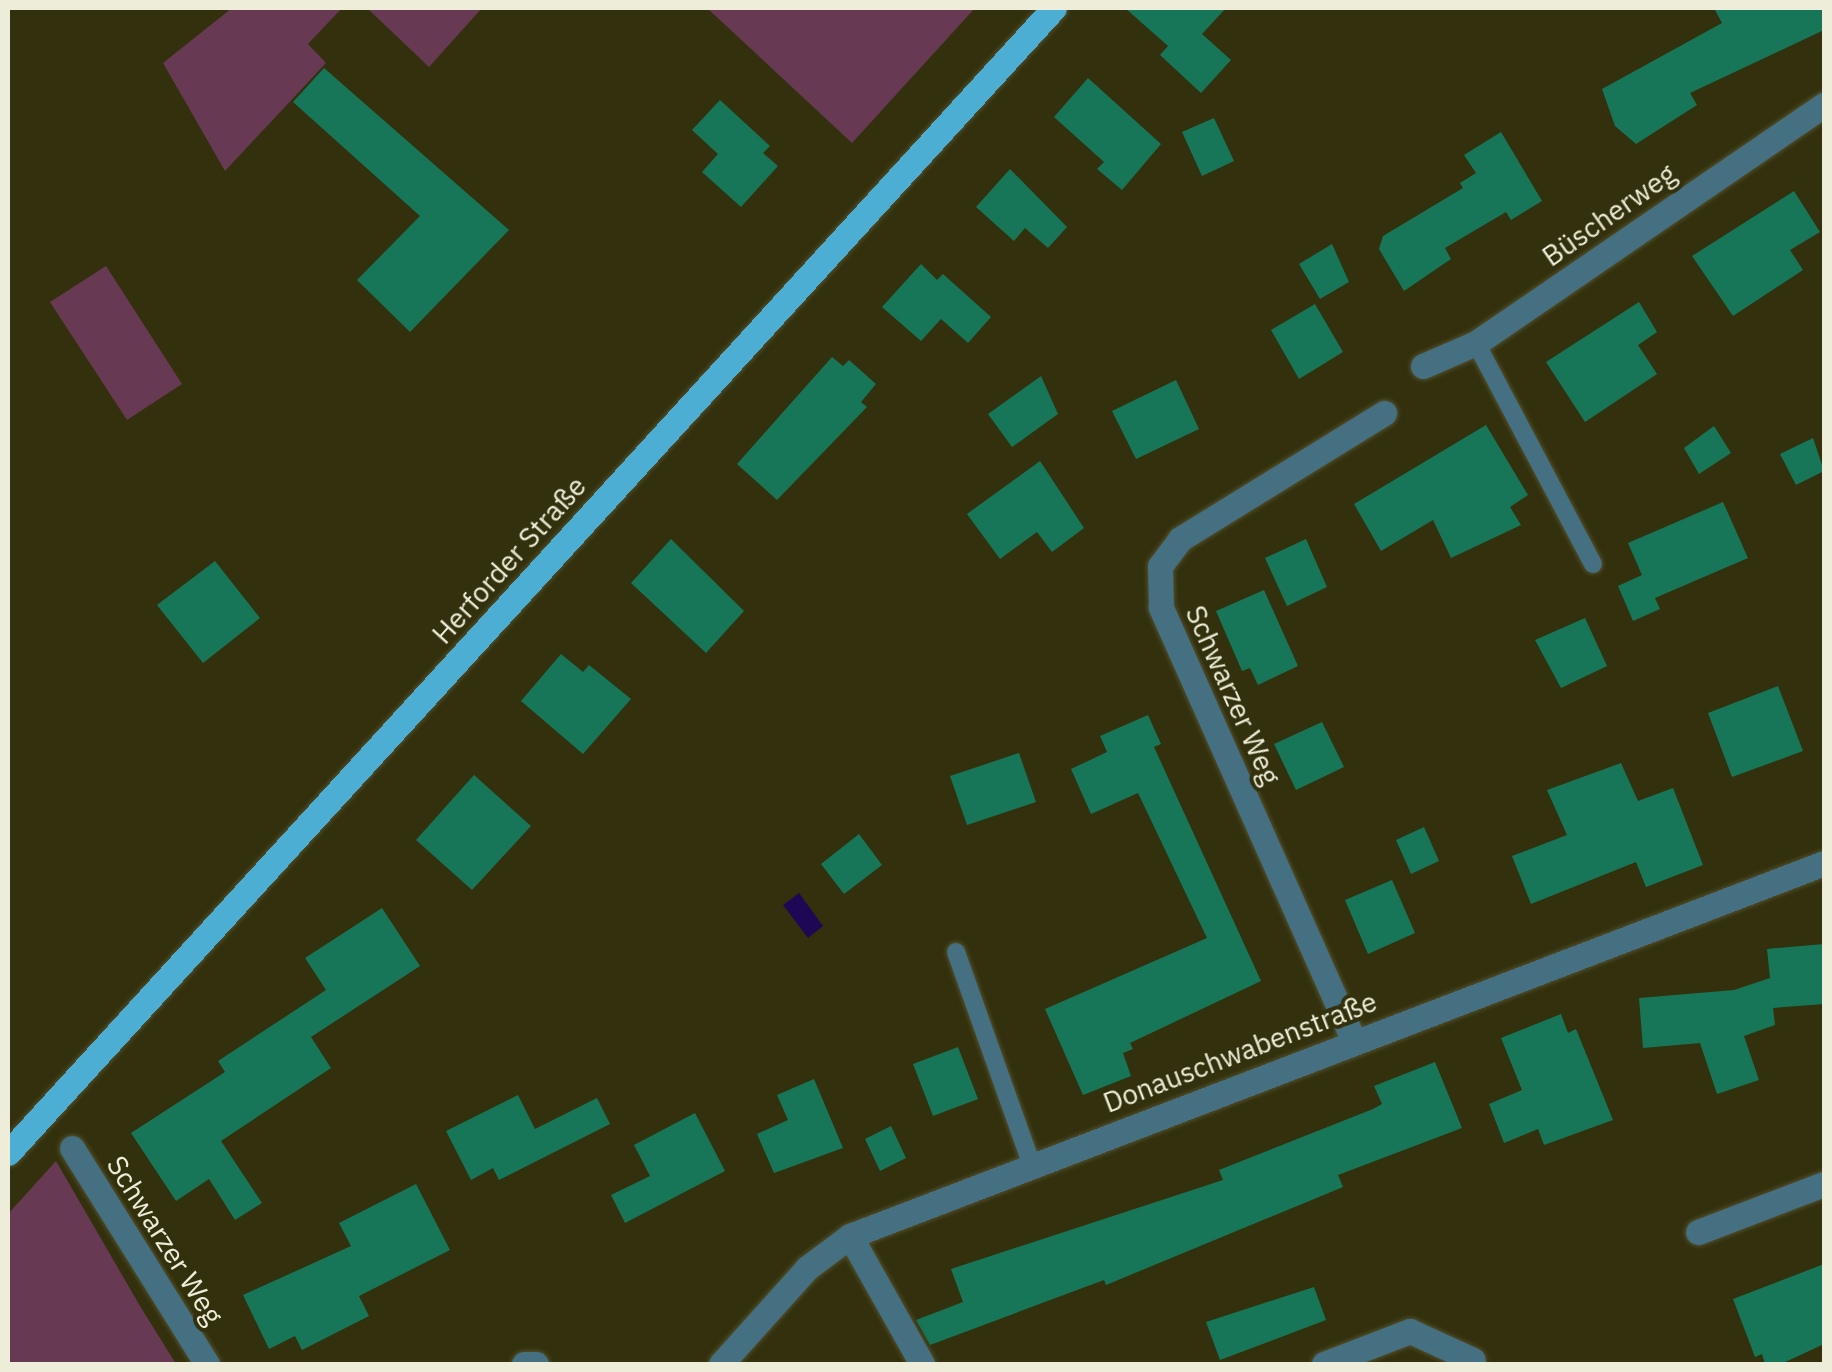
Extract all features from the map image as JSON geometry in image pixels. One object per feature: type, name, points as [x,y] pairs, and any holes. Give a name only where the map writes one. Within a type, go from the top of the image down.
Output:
[{"type":"main road","name":"Herforder Straße","points":[[8,1152],[1054,8]]},
{"type":"street","name":"Büscherweg","points":[[1423,366],[1476,343],[1824,105]]},
{"type":"street","name":"Schwarzer Weg","points":[[1353,1039],[1161,607],[1160,566],[1180,539],[1384,413]]},
{"type":"street","name":"Donauschwabenstraße","points":[[722,1364],[807,1268],[850,1236],[1353,1039],[1824,863]]},
{"type":"street","name":"Schwarzer Weg","points":[[72,1148],[206,1364]]},
{"type":"street","points":[[1698,1232],[1824,1184]]},
{"type":"street","points":[[850,1236],[922,1364]]},
{"type":"street","points":[[1324,1364],[1410,1331],[1473,1360]]},
{"type":"street","points":[[524,1364],[536,1364]]},
{"type":"lane","points":[[1476,343],[1593,564]]},
{"type":"lane","points":[[956,952],[1032,1165]]},
{"type":"shaded area","points":[[232,8],[342,8],[308,44],[326,63],[225,171],[163,63]]},
{"type":"shaded area","points":[[367,8],[482,8],[429,67]]},
{"type":"shaded area","points":[[707,8],[975,8],[852,143]]},
{"type":"shaded area","points":[[106,266],[182,384],[127,420],[50,302]]},
{"type":"shaded area","points":[[799,893],[823,926],[808,938],[783,905]]},
{"type":"shaded area","points":[[56,1161],[176,1364],[8,1364],[8,1214]]},
{"type":"building","points":[[1125,8],[1226,8],[1202,34],[1231,60],[1201,93],[1160,55],[1168,46]]},
{"type":"building","points":[[1714,8],[1824,8],[1824,30],[1690,93],[1697,105],[1636,144],[1615,126],[1602,89],[1722,23]]},
{"type":"building","points":[[324,68],[509,230],[410,332],[357,280],[420,216],[293,102]]},
{"type":"building","points":[[1088,78],[1161,144],[1122,190],[1097,169],[1104,162],[1054,117]]},
{"type":"building","points":[[720,100],[770,146],[763,153],[778,166],[741,207],[702,172],[718,154],[692,130]]},
{"type":"building","points":[[1214,118],[1234,161],[1202,176],[1182,132]]},
{"type":"building","points":[[1501,132],[1542,201],[1511,220],[1506,212],[1445,248],[1451,259],[1404,291],[1379,249],[1383,236],[1463,188],[1460,183],[1476,173],[1464,155]]},
{"type":"building","points":[[1010,169],[1067,227],[1048,248],[1025,228],[1014,241],[976,207]]},
{"type":"building","points":[[1794,191],[1820,232],[1790,250],[1803,270],[1733,316],[1692,256]]},
{"type":"building","points":[[1332,244],[1349,282],[1320,299],[1299,264]]},
{"type":"building","points":[[921,264],[937,280],[943,274],[991,317],[968,343],[941,319],[921,341],[882,307]]},
{"type":"building","points":[[1639,302],[1657,332],[1638,345],[1657,374],[1585,422],[1546,362]]},
{"type":"building","points":[[1315,304],[1343,352],[1299,379],[1271,330]]},
{"type":"building","points":[[832,357],[843,366],[849,360],[876,384],[861,402],[867,407],[777,500],[737,464]]},
{"type":"building","points":[[1041,376],[1058,414],[1012,447],[988,414]]},
{"type":"building","points":[[1176,380],[1199,429],[1136,459],[1112,411]]},
{"type":"building","points":[[1486,425],[1528,495],[1510,507],[1521,525],[1451,558],[1433,520],[1381,551],[1354,504]]},
{"type":"building","points":[[1714,426],[1731,453],[1699,474],[1684,448]]},
{"type":"building","points":[[1813,438],[1824,471],[1796,485],[1780,454]]},
{"type":"building","points":[[1040,461],[1084,528],[1052,552],[1037,532],[1000,559],[967,514]]},
{"type":"building","points":[[1723,502],[1748,558],[1655,598],[1660,609],[1633,621],[1618,586],[1642,575],[1628,543]]},
{"type":"building","points":[[671,539],[744,611],[706,653],[631,583]]},
{"type":"building","points":[[1306,539],[1327,587],[1287,606],[1265,558]]},
{"type":"building","points":[[215,561],[260,618],[203,663],[157,605]]},
{"type":"building","points":[[1264,590],[1298,666],[1258,685],[1250,668],[1242,671],[1216,611]]},
{"type":"building","points":[[1585,618],[1607,666],[1561,688],[1535,640]]},
{"type":"building","points":[[561,654],[583,672],[589,665],[631,699],[583,754],[521,701]]},
{"type":"building","points":[[1778,686],[1803,751],[1732,777],[1708,713]]},
{"type":"building","points":[[1148,715],[1161,744],[1154,747],[1261,981],[1130,1043],[1133,1049],[1123,1053],[1131,1076],[1083,1095],[1045,1009],[1207,938],[1138,793],[1091,814],[1071,769],[1107,752],[1100,736]]},
{"type":"building","points":[[1322,722],[1344,767],[1296,790],[1274,744]]},
{"type":"building","points":[[1019,753],[1036,802],[967,825],[950,776]]},
{"type":"building","points":[[1621,763],[1638,801],[1673,788],[1703,865],[1646,887],[1636,862],[1531,904],[1512,856],[1567,835],[1547,790]]},
{"type":"building","points":[[474,775],[531,826],[472,890],[416,840]]},
{"type":"building","points":[[1424,827],[1439,861],[1411,874],[1396,840]]},
{"type":"building","points":[[859,834],[882,865],[844,894],[821,864]]},
{"type":"building","points":[[1392,880],[1415,933],[1368,954],[1345,900]]},
{"type":"building","points":[[382,908],[420,966],[311,1037],[331,1068],[221,1141],[262,1203],[235,1220],[209,1179],[176,1201],[131,1133],[225,1072],[218,1061],[326,990],[305,958]]},
{"type":"building","points":[[1824,944],[1824,1004],[1773,1008],[1775,1025],[1744,1036],[1759,1080],[1717,1094],[1700,1043],[1643,1048],[1639,998],[1734,990],[1770,978],[1767,949]]},
{"type":"building","points":[[1561,1014],[1568,1033],[1576,1029],[1613,1120],[1544,1145],[1538,1129],[1504,1143],[1489,1104],[1522,1090],[1501,1038]]},
{"type":"building","points":[[958,1047],[978,1099],[933,1116],[913,1064]]},
{"type":"building","points":[[1435,1062],[1462,1128],[1338,1175],[1343,1187],[1106,1285],[1104,1280],[930,1345],[916,1320],[963,1302],[951,1269],[1223,1180],[1219,1170],[1382,1104],[1374,1086]]},
{"type":"building","points":[[814,1079],[843,1148],[774,1173],[757,1134],[788,1120],[777,1095]]},
{"type":"building","points":[[518,1095],[535,1129],[597,1098],[610,1124],[499,1180],[493,1168],[471,1180],[446,1131]]},
{"type":"building","points":[[695,1113],[725,1171],[625,1223],[611,1195],[650,1176],[634,1145]]},
{"type":"building","points":[[891,1126],[906,1158],[880,1171],[865,1139]]},
{"type":"building","points":[[416,1184],[450,1250],[359,1296],[369,1316],[302,1350],[295,1336],[269,1349],[243,1295],[351,1246],[339,1223]]},
{"type":"building","points":[[1824,1264],[1824,1344],[1781,1364],[1765,1364],[1762,1354],[1755,1357],[1733,1299]]},
{"type":"building","points":[[1314,1287],[1326,1320],[1220,1360],[1206,1322]]}]
